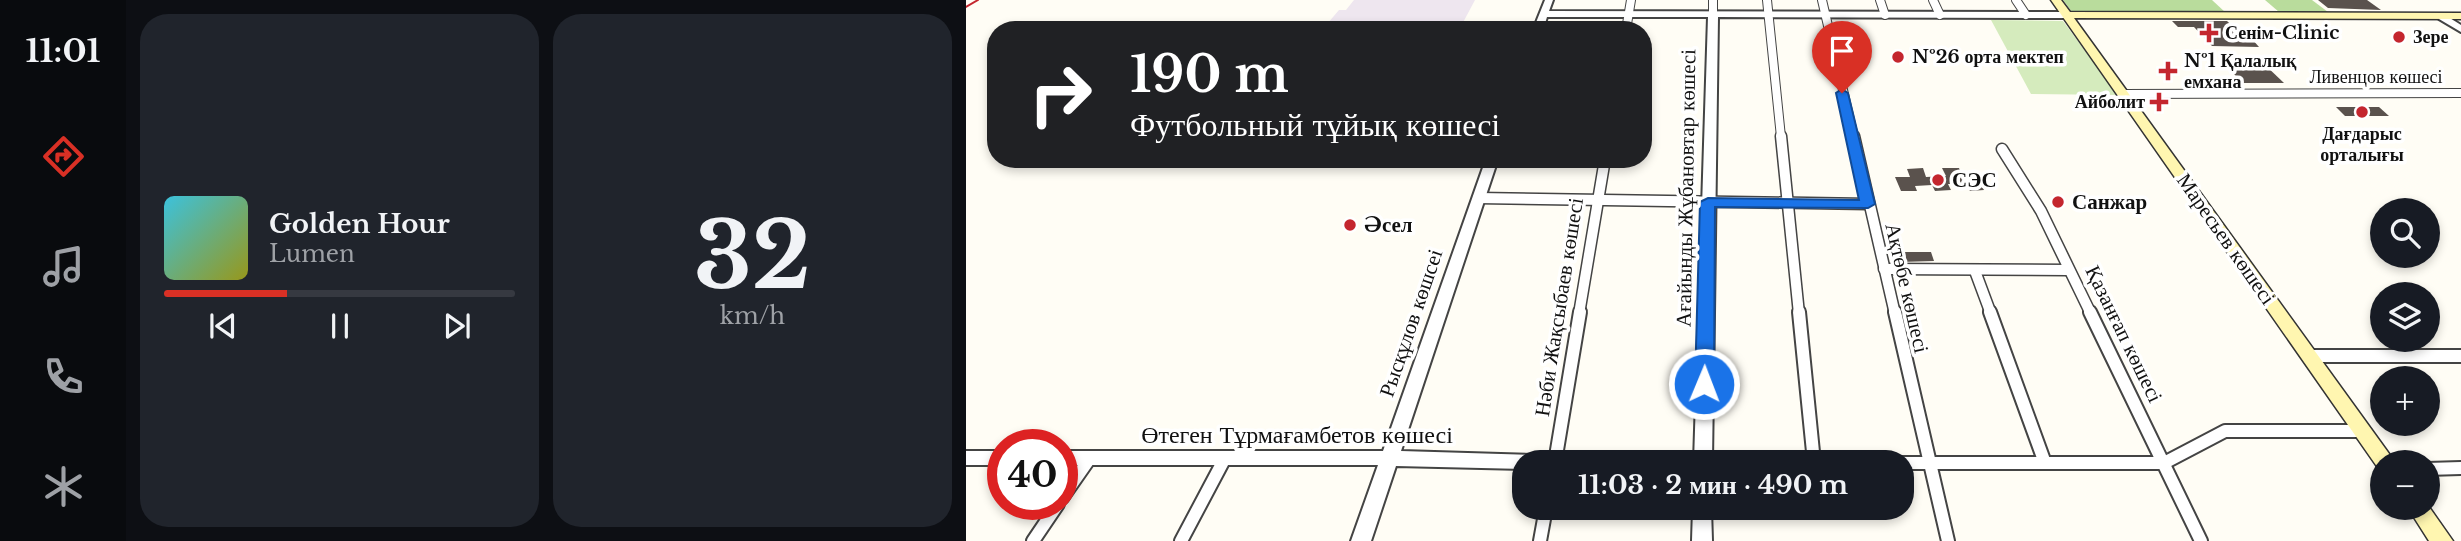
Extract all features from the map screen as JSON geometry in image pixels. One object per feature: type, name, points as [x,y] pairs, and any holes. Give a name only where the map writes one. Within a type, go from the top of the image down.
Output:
[{"type":"main road","name":"Маресьев көшесі","points":[[2056,0],[2376,450]]},
{"type":"main road","points":[[2067,15],[2442,17],[2460,24]]},
{"type":"main road","points":[[2427,520],[2442,541]]},
{"type":"street","points":[[1541,21],[1549,0]]},
{"type":"street","points":[[1628,21],[1631,0]]},
{"type":"street","name":"Ағайынды Жұбановтар көшесі","points":[[1703,450],[1713,0]]},
{"type":"street","points":[[1767,0],[1813,450]]},
{"type":"street","name":"Ақтөбе көшесі","points":[[1822,0],[1948,541]]},
{"type":"street","points":[[1880,0],[1885,15]]},
{"type":"street","points":[[1933,0],[1940,15]]},
{"type":"street","points":[[2016,0],[2026,15]]},
{"type":"street","points":[[1544,14],[2067,15]]},
{"type":"street","name":"Ливенцов көшесі","points":[[2123,94],[2461,93]]},
{"type":"street","name":"Қазанғап көшесі","points":[[2002,149],[2041,211],[2201,541]]},
{"type":"street","name":"Рысқұлов көшсеі","points":[[1361,541],[1489,168]]},
{"type":"street","name":"Нәби Жақсыбаев көшесі","points":[[1557,450],[1603,168]]},
{"type":"street","points":[[1478,198],[1868,204]]},
{"type":"street","points":[[1884,269],[2068,270]]},
{"type":"street","points":[[1975,271],[2045,463]]},
{"type":"street","points":[[2309,356],[2461,356]]},
{"type":"street","points":[[1914,463],[2165,463],[2225,431],[2363,431]]},
{"type":"street","points":[[966,458],[987,458]]},
{"type":"street","name":"Өтеген Тұрмағамбетов көшесі","points":[[1078,458],[1390,458],[1512,461]]},
{"type":"street","points":[[1078,475],[1090,458]]},
{"type":"street","points":[[1181,541],[1225,458]]},
{"type":"street","points":[[2440,468],[2461,468]]},
{"type":"street","points":[[1033,541],[1047,520]]},
{"type":"street","points":[[1540,541],[1544,520]]},
{"type":"street","points":[[1702,520],[1702,541]]},
{"type":"shaded area","points":[[1354,0],[1475,0],[1464,21],[1330,21],[1339,10],[1346,10]]},
{"type":"green space","points":[[2063,0],[2212,0],[2226,13],[2072,12]]},
{"type":"green space","points":[[2265,0],[2312,0],[2328,12],[2279,12]]},
{"type":"green space","points":[[1991,20],[2063,21],[2118,95],[2031,94]]},
{"type":"building","points":[[2318,0],[2367,0],[2381,10],[2328,8]]},
{"type":"building","name":"Сенім-Clinic","points":[[2172,21],[2227,21],[2259,47],[2212,46],[2194,27],[2178,27]]},
{"type":"building","points":[[2223,63],[2263,63],[2284,83],[2243,83]]},
{"type":"building","name":"Дағдарыс орталығы","points":[[2336,107],[2379,107],[2389,116],[2345,116]]},
{"type":"building","name":"СЭС","points":[[1923,168],[1926,177],[1946,176],[1942,168],[1959,168],[1962,176],[1976,176],[1984,190],[1970,191],[1966,184],[1948,184],[1951,190],[1935,191],[1932,185],[1915,186],[1917,191],[1901,191],[1895,177],[1910,177],[1907,169]]},
{"type":"building","points":[[1897,252],[1931,252],[1934,261],[1900,262]]},
{"type":"railway","points":[[966,7],[978,0]]},
{"type":"place","name":"Сенім-Clinic","points":[[2209,33]]},
{"type":"place","name":"Зере","points":[[2399,37]]},
{"type":"place","name":"№26 орта мектеп","points":[[1898,57]]},
{"type":"place","name":"№1 Қалалық емхана","points":[[2168,71]]},
{"type":"place","name":"Айболит","points":[[2159,102]]},
{"type":"place","name":"Дағдарыс орталығы","points":[[2362,112]]},
{"type":"place","name":"СЭС","points":[[1938,180]]},
{"type":"place","name":"Санжар","points":[[2058,202]]},
{"type":"place","name":"Əсел","points":[[1350,225]]},
{"type":"route","points":[[1704,384],[1708,202],[1868,204],[1842,93]]}]
